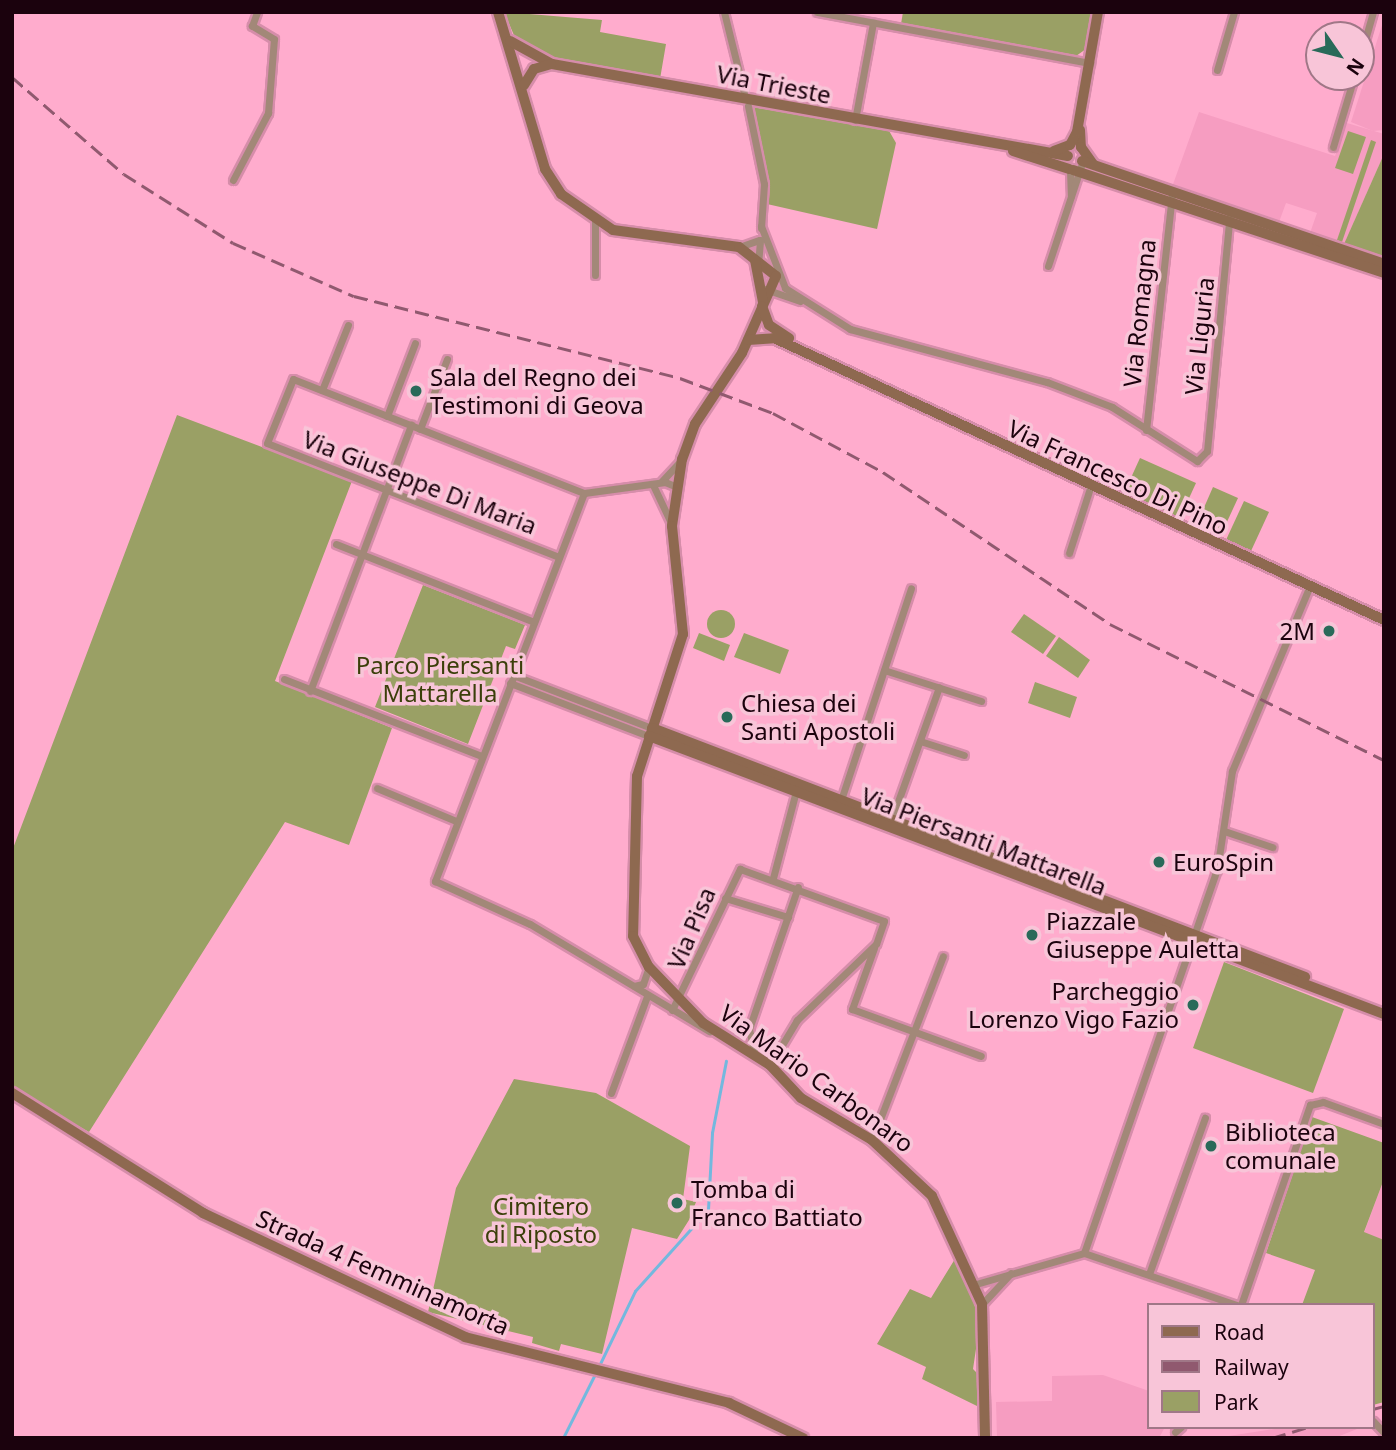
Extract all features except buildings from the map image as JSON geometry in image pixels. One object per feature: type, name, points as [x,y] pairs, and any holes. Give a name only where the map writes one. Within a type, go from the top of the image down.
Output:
[{"type":"street","points":[[233,180],[268,113],[274,39],[252,26],[257,12]]},
{"type":"street","points":[[498,12],[518,63],[550,180],[595,220],[622,233],[727,246],[756,246],[760,236]]},
{"type":"street","points":[[724,12],[744,93]]},
{"type":"street","points":[[1048,266],[1070,206],[1080,119],[1098,12]]},
{"type":"street","points":[[1217,70],[1234,12]]},
{"type":"street","points":[[822,13],[1090,63]]},
{"type":"street","points":[[855,121],[873,23]]},
{"type":"street","name":"Via Trieste","points":[[508,38],[537,63],[989,145]]},
{"type":"street","points":[[518,63],[522,57],[537,63],[524,87]]},
{"type":"street","points":[[1333,147],[1350,91]]},
{"type":"street","points":[[748,106],[764,184],[759,261],[770,333],[748,340]]},
{"type":"street","points":[[989,145],[1095,165],[1171,197]]},
{"type":"street","points":[[989,145],[1053,152],[1384,273]]},
{"type":"street","points":[[1053,152],[1075,160]]},
{"type":"street","points":[[1070,206],[1075,160]]},
{"type":"street","name":"Via Romagna","points":[[1146,430],[1171,197]]},
{"type":"street","points":[[1230,217],[1384,264]]},
{"type":"street","name":"Via Liguria","points":[[1146,430],[1197,461],[1205,455],[1230,217]]},
{"type":"street","points":[[595,220],[595,275]]},
{"type":"street","points":[[761,226],[776,276]]},
{"type":"street","points":[[727,246],[759,261]]},
{"type":"street","points":[[739,247],[850,329],[1047,382],[1112,407],[1146,430]]},
{"type":"street","name":"Via Mario Carbonaro","points":[[776,276],[748,340],[695,424],[682,459],[672,526],[683,634],[637,776],[633,926],[649,967],[676,1006],[723,1038],[770,1065],[801,1098],[872,1140],[932,1196],[976,1284],[982,1304],[985,1418],[983,1438]]},
{"type":"street","points":[[765,297],[814,305]]},
{"type":"street","points":[[348,325],[322,390],[584,493],[656,485],[676,488]]},
{"type":"street","name":"Via Francesco Di Pino","points":[[755,325],[1090,488],[1384,620]]},
{"type":"street","points":[[387,416],[415,343]]},
{"type":"street","points":[[420,429],[447,359]]},
{"type":"street","name":"Via Giuseppe Di Maria","points":[[322,390],[293,379],[267,443],[559,557]]},
{"type":"street","points":[[310,691],[411,425]]},
{"type":"street","points":[[656,485],[682,459]]},
{"type":"street","points":[[656,485],[666,496],[676,488]]},
{"type":"street","points":[[656,485],[672,526]]},
{"type":"street","points":[[1069,553],[1090,488]]},
{"type":"street","points":[[584,493],[435,876],[438,887],[530,924],[648,996],[676,1006]]},
{"type":"street","points":[[336,544],[534,622]]},
{"type":"street","points":[[840,804],[911,588]]},
{"type":"street","points":[[1084,1253],[1194,940],[1224,831],[1232,771],[1309,588]]},
{"type":"street","points":[[884,670],[981,701]]},
{"type":"street","points":[[284,679],[481,756]]},
{"type":"street","points":[[512,679],[651,732]]},
{"type":"street","points":[[874,821],[893,820],[939,687]]},
{"type":"street","name":"Via Piersanti Mattarella","points":[[651,732],[840,804],[893,820],[1384,1014]]},
{"type":"street","points":[[920,740],[964,755]]},
{"type":"street","points":[[377,788],[456,821]]},
{"type":"street","points":[[797,788],[773,878],[884,921],[852,1009],[981,1056]]},
{"type":"street","name":"Via Piersanti Mattarella","points":[[840,804],[874,821],[1194,940],[1384,1007]]},
{"type":"street","points":[[1224,831],[1272,847]]},
{"type":"street","name":"Via Pisa","points":[[676,1006],[740,869],[773,878]]},
{"type":"street","points":[[756,1055],[749,1029],[798,887]]},
{"type":"street","points":[[725,898],[788,917]]},
{"type":"street","points":[[770,1065],[797,1020],[876,944]]},
{"type":"street","points":[[872,1140],[943,956]]},
{"type":"street","points":[[634,986],[643,984],[649,967]]},
{"type":"street","points":[[611,1093],[648,996]]},
{"type":"street","name":"Strada 4 Femminamorta","points":[[12,1093],[203,1213],[465,1337],[729,1404],[803,1438]]},
{"type":"street","points":[[1240,1303],[1314,1102],[1384,1124]]},
{"type":"street","points":[[1149,1274],[1205,1118]]},
{"type":"street","points":[[976,1284],[1084,1253],[1233,1303]]},
{"type":"street","points":[[982,1304],[1012,1272]]},
{"type":"shaded area","points":[[1384,19],[1384,130],[1373,131],[1351,122],[1361,91],[1375,91],[1375,47]]},
{"type":"shaded area","points":[[1199,112],[1335,156],[1347,123],[1384,134],[1384,154],[1344,244],[1310,233],[1317,213],[1286,203],[1279,222],[1172,187]]},
{"type":"shaded area","points":[[1384,1179],[1384,1240],[1364,1233]]},
{"type":"shaded area","points":[[1103,1375],[1148,1391],[1148,1429],[1164,1429],[1159,1438],[997,1438],[996,1402],[1052,1401],[1052,1376]]},
{"type":"shaded area","points":[[1274,1429],[1357,1429],[1337,1437],[1216,1438]]},
{"type":"green space","points":[[504,12],[602,20],[600,32],[666,44],[660,79],[554,60],[516,40]]},
{"type":"green space","points":[[903,12],[1093,12],[1086,49],[1076,56],[901,24]]},
{"type":"green space","points":[[752,107],[888,129],[896,143],[877,229],[767,204]]},
{"type":"green space","points":[[1348,131],[1366,137],[1353,174],[1335,168]]},
{"type":"green space","points":[[1371,140],[1376,142],[1342,242],[1337,240]]},
{"type":"green space","points":[[1384,154],[1384,258],[1344,244]]},
{"type":"green space","points":[[177,415],[352,481],[275,681],[392,728],[349,845],[285,822],[89,1132],[12,1089],[12,851]]},
{"type":"green space","points":[[1140,458],[1196,483],[1180,518],[1124,493]]},
{"type":"green space","points":[[1213,487],[1238,498],[1220,537],[1196,526]]},
{"type":"green space","points":[[1244,501],[1269,512],[1251,551],[1226,540]]},
{"type":"green space","name":"Parco Piersanti Mattarella","points":[[423,585],[525,625],[515,649],[506,646],[468,744],[375,707]]},
{"type":"green space","points":[[721,610],[731,614],[735,624],[731,634],[721,638],[711,634],[707,624],[711,614]]},
{"type":"green space","points":[[1024,614],[1056,636],[1043,654],[1011,632]]},
{"type":"green space","points":[[699,633],[730,645],[724,661],[693,648]]},
{"type":"green space","points":[[744,633],[789,650],[780,674],[734,657]]},
{"type":"green space","points":[[1059,637],[1090,660],[1078,678],[1046,656]]},
{"type":"green space","points":[[1035,682],[1077,697],[1070,718],[1028,703]]},
{"type":"green space","points":[[1224,962],[1344,1009],[1313,1093],[1193,1048]]},
{"type":"green space","name":"Cimitero di Riposto","points":[[514,1079],[596,1093],[690,1146],[683,1199],[696,1202],[689,1220],[677,1239],[632,1228],[602,1354],[561,1344],[559,1351],[532,1343],[533,1337],[428,1312],[456,1188]]},
{"type":"green space","points":[[1312,1117],[1384,1143],[1384,1179],[1364,1232],[1384,1240],[1384,1402],[1375,1404],[1375,1303],[1303,1303],[1315,1270],[1266,1253]]},
{"type":"green space","points":[[958,1254],[980,1322],[973,1369],[980,1376],[977,1406],[922,1379],[926,1367],[877,1344],[910,1289],[931,1298]]},
{"type":"waterway","points":[[598,1368],[635,1291],[708,1210],[712,1133],[726,1061]]},
{"type":"waterway","points":[[563,1438],[594,1376]]},
{"type":"railway","points":[[12,77],[124,174],[233,243],[354,296],[680,378],[773,413],[883,472],[1110,624],[1384,760]]},
{"type":"railway","points":[[1375,1408],[1384,1406]]},
{"type":"railway","points":[[1272,1438],[1302,1429]]},
{"type":"place","name":"Sala del Regno dei Testimoni di Geova","points":[[416,391]]},
{"type":"place","name":"2M","points":[[1329,631]]},
{"type":"place","name":"Chiesa dei Santi Apostoli","points":[[727,717]]},
{"type":"place","name":"EuroSpin","points":[[1159,862]]},
{"type":"place","name":"Piazzale Giuseppe Auletta","points":[[1032,935]]},
{"type":"place","name":"Parcheggio Lorenzo Vigo Fazio","points":[[1193,1005]]},
{"type":"place","name":"Biblioteca comunale","points":[[1211,1146]]},
{"type":"place","name":"Tomba di Franco Battiato","points":[[677,1203]]}]
